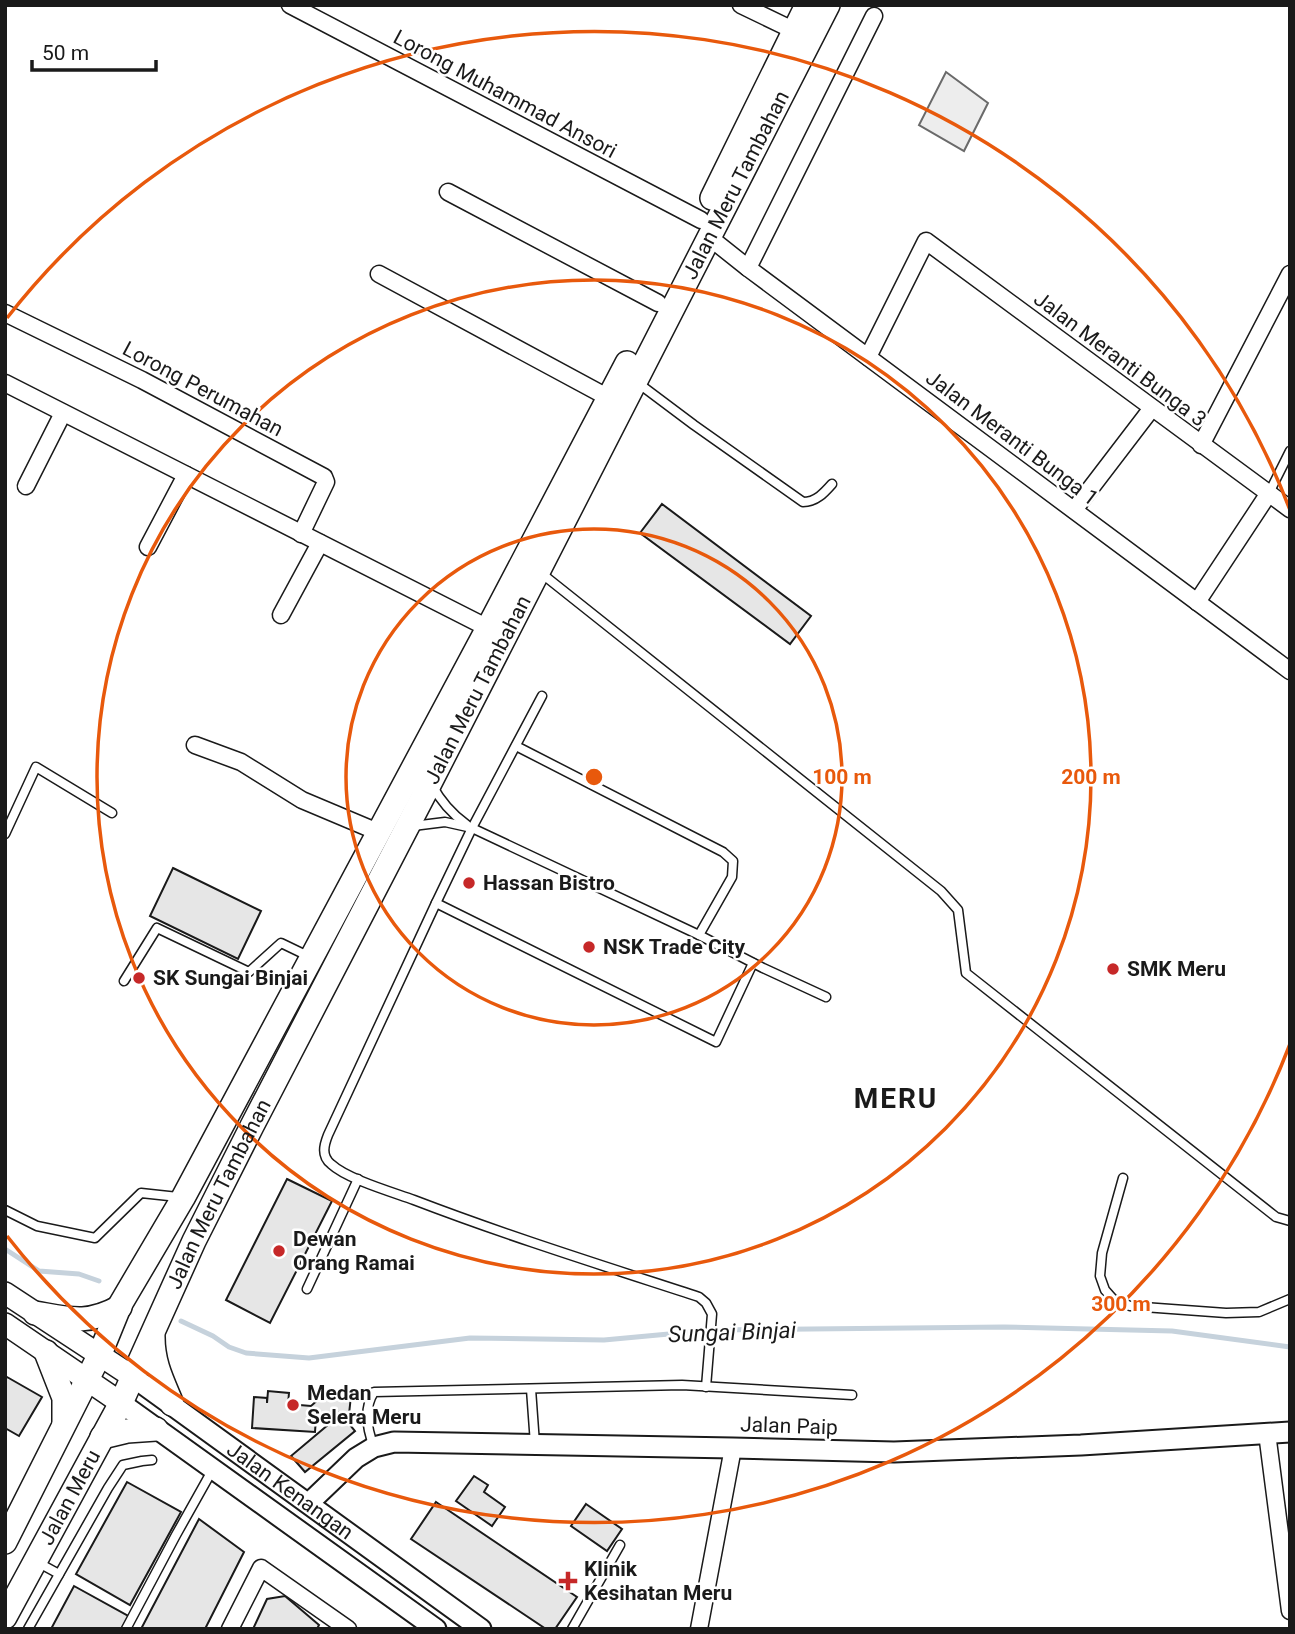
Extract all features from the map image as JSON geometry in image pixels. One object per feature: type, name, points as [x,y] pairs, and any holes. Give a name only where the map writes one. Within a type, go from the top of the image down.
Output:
[{"type":"main road","name":"Jalan Meru Tambahan","points":[[133,1377],[194,1241],[635,381],[807,5]]},
{"type":"main road","name":"Jalan Meru Tambahan","points":[[100,1354],[120,1306],[183,1198],[488,628],[658,303],[705,228],[828,5]]},
{"type":"main road","name":"Jalan Kenangan","points":[[5,1293],[133,1377]]},
{"type":"main road","points":[[35,1313],[83,1320],[96,1318],[120,1306]]},
{"type":"main road","name":"Jalan Kenangan","points":[[5,1324],[121,1403]]},
{"type":"main road","points":[[154,1329],[153,1351],[156,1366],[172,1404]]},
{"type":"main road","points":[[46,1352],[64,1398],[64,1426]]},
{"type":"main road","name":"Jalan Meru","points":[[5,1542],[100,1354]]},
{"type":"main road","name":"Jalan Meru","points":[[5,1617],[133,1377]]},
{"type":"main road","points":[[102,1437],[127,1431],[156,1429]]},
{"type":"street","name":"Lorong Muhammad Ansori","points":[[290,5],[705,228]]},
{"type":"street","points":[[741,5],[795,31]]},
{"type":"street","points":[[748,268],[874,16]]},
{"type":"street","points":[[449,192],[658,303]]},
{"type":"street","name":"Jalan Meranti Bunga 1","points":[[705,228],[748,268],[1290,671]]},
{"type":"street","name":"Jalan Meranti Bunga 3","points":[[868,357],[926,241],[1290,509]]},
{"type":"street","points":[[379,274],[609,398]]},
{"type":"street","points":[[1201,445],[1290,274]]},
{"type":"street","name":"Lorong Perumahan","points":[[5,313],[142,380],[324,477],[326,482],[301,534]]},
{"type":"street","points":[[5,383],[488,628]]},
{"type":"street","points":[[1074,510],[1152,408]]},
{"type":"street","points":[[26,486],[63,413]]},
{"type":"street","points":[[148,547],[186,475]]},
{"type":"street","points":[[1197,602],[1269,493]]},
{"type":"street","points":[[281,615],[320,543]]},
{"type":"street","points":[[195,745],[241,762],[302,800],[377,832]]},
{"type":"street","name":"Jalan Kenangan","points":[[133,1377],[481,1629]]},
{"type":"street","name":"Jalan Kenangan","points":[[121,1403],[436,1629]]},
{"type":"street","name":"Jalan Paip","points":[[309,1503],[356,1458],[374,1447],[394,1442],[894,1452],[1081,1445],[1290,1432]]},
{"type":"street","points":[[1267,1433],[1290,1611]]},
{"type":"street","points":[[699,1629],[733,1448]]},
{"type":"street","points":[[230,1629],[261,1568],[348,1629]]},
{"type":"lane","points":[[635,381],[803,502],[815,500],[832,484]]},
{"type":"lane","points":[[1269,493],[1290,451]]},
{"type":"lane","points":[[538,571],[941,891],[958,910],[966,973],[1276,1217],[1290,1221]]},
{"type":"lane","points":[[542,696],[472,828],[436,903],[324,1145],[324,1155],[329,1163],[358,1179],[482,1226],[699,1297],[712,1314],[706,1387]]},
{"type":"lane","points":[[516,746],[723,852],[733,861],[732,877],[699,934]]},
{"type":"lane","points":[[5,834],[36,767],[111,813]]},
{"type":"lane","points":[[430,783],[452,813],[472,828],[699,934],[826,997]]},
{"type":"lane","points":[[408,827],[445,822],[472,828]]},
{"type":"lane","points":[[436,903],[716,1042],[753,963]]},
{"type":"lane","points":[[124,981],[157,928],[249,972],[281,943],[311,957]]},
{"type":"lane","points":[[1123,1178],[1102,1253],[1100,1276],[1105,1290],[1113,1298],[1130,1306],[1226,1313],[1259,1312],[1290,1299]]},
{"type":"lane","points":[[307,1289],[358,1179]]},
{"type":"lane","points":[[5,1210],[37,1226],[94,1238],[141,1193],[183,1198]]},
{"type":"lane","points":[[374,1447],[367,1423],[368,1402],[374,1392],[682,1385],[852,1395]]},
{"type":"lane","points":[[531,1389],[535,1444]]},
{"type":"lane","points":[[28,1629],[123,1465],[152,1460]]},
{"type":"lane","points":[[126,1629],[213,1469]]},
{"type":"lane","points":[[572,1629],[620,1545]]},
{"type":"lane","points":[[35,1561],[59,1574]]},
{"type":"shaded area","points":[[946,72],[988,103],[964,151],[919,125]]},
{"type":"building","points":[[662,504],[811,616],[790,644],[640,533]]},
{"type":"building","points":[[173,868],[261,911],[238,959],[150,916]]},
{"type":"building","name":"Dewan Orang Ramai","points":[[287,1179],[332,1201],[270,1323],[226,1300]]},
{"type":"building","points":[[7,1377],[42,1397],[19,1436],[5,1428]]},
{"type":"building","points":[[329,1390],[334,1395],[351,1396],[349,1414],[332,1412],[316,1418],[315,1432],[252,1428],[254,1397],[267,1398],[267,1403],[268,1391],[289,1393],[288,1404],[311,1406]]},
{"type":"building","points":[[341,1414],[355,1431],[305,1472],[291,1456]]},
{"type":"building","points":[[474,1476],[488,1485],[484,1492],[505,1507],[492,1526],[456,1501]]},
{"type":"building","points":[[127,1482],[181,1512],[130,1605],[76,1574]]},
{"type":"building","points":[[436,1502],[577,1597],[555,1629],[546,1629],[411,1539]]},
{"type":"building","points":[[586,1504],[622,1529],[607,1551],[571,1526]]},
{"type":"building","points":[[199,1519],[244,1552],[205,1629],[141,1629]]},
{"type":"building","points":[[74,1586],[130,1617],[123,1629],[51,1629]]},
{"type":"building","points":[[285,1596],[319,1625],[317,1629],[253,1629],[267,1599]]},
{"type":"waterway","points":[[5,1249],[39,1271],[79,1274],[99,1281]]},
{"type":"waterway","name":"Sungai Binjai","points":[[181,1321],[229,1347],[246,1353],[309,1358],[470,1338],[604,1340],[712,1330],[1004,1327],[1172,1331],[1290,1347]]},
{"type":"place","name":"Hassan Bistro","points":[[469,883]]},
{"type":"place","name":"NSK Trade City","points":[[589,947]]},
{"type":"place","name":"SMK Meru","points":[[1113,969]]},
{"type":"place","name":"SK Sungai Binjai","points":[[139,978]]},
{"type":"place","name":"Dewan Orang Ramai","points":[[279,1251]]},
{"type":"place","name":"Medan Selera Meru","points":[[293,1405]]},
{"type":"place","name":"Klinik Kesihatan Meru","points":[[568,1581]]},
{"type":"district","name":"MERU","points":[[896,1098]]}]
